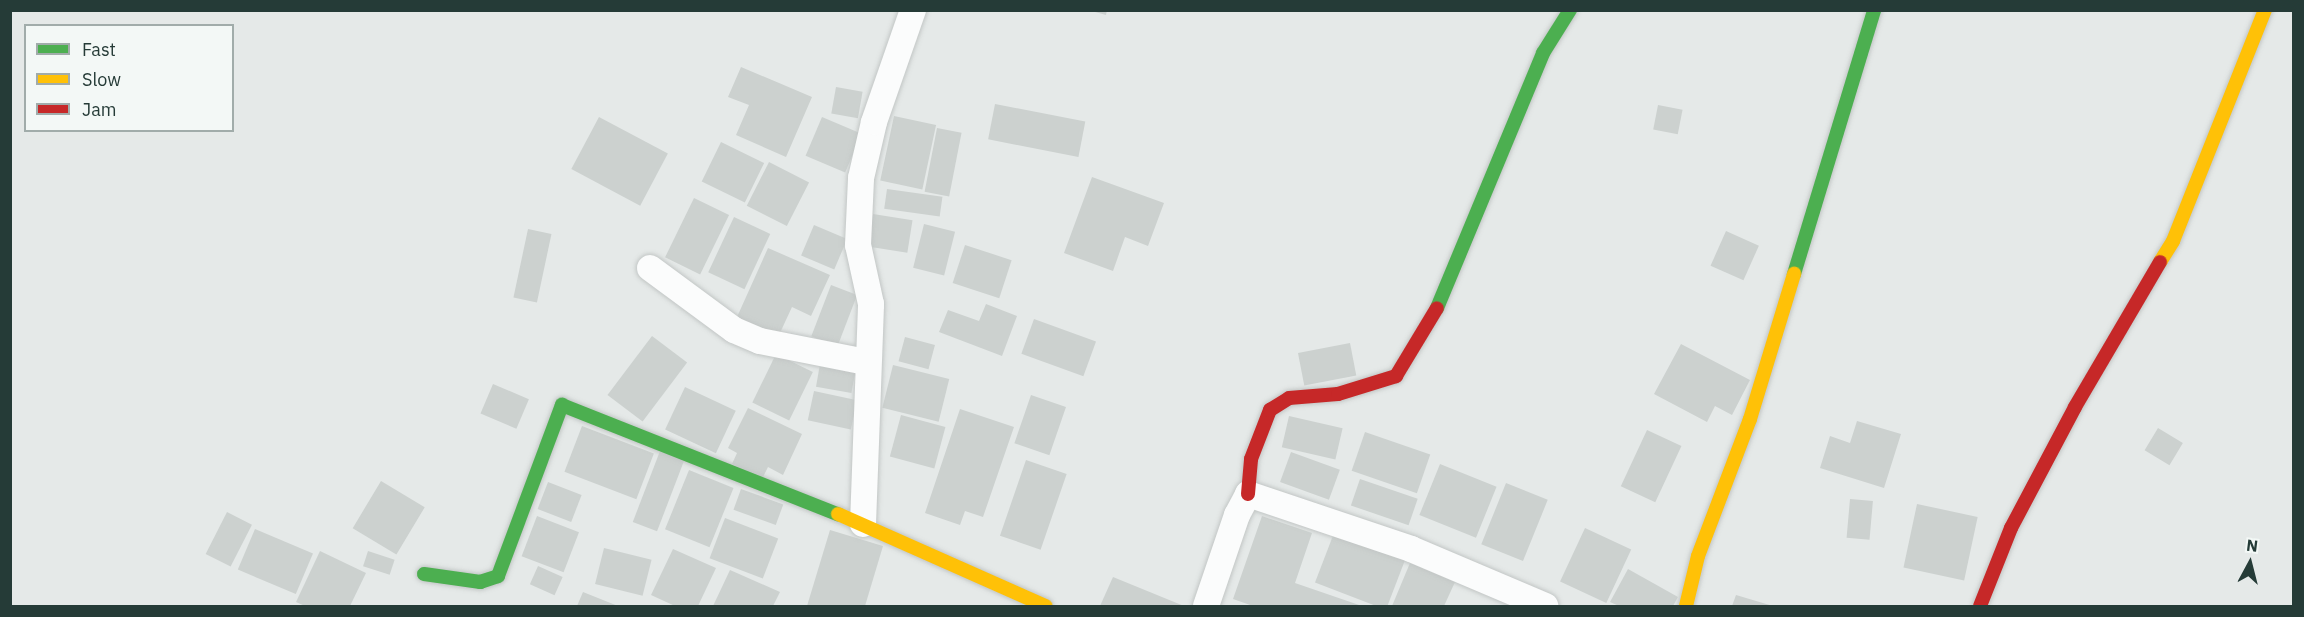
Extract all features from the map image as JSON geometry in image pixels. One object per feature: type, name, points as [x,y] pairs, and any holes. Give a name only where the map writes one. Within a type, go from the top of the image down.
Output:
[{"type":"street","points":[[863,524],[866,362],[871,304],[858,245],[861,178],[874,122],[913,10]]},
{"type":"street","points":[[1206,606],[1237,515],[1248,494],[1251,459],[1270,410],[1289,398],[1338,394],[1396,376],[1432,321],[1543,53],[1570,10]]},
{"type":"street","points":[[1686,606],[1698,556],[1750,419],[1874,10]]},
{"type":"street","points":[[1980,606],[2011,528],[2075,407],[2173,241],[2265,10]]},
{"type":"street","points":[[650,268],[734,330],[760,341],[866,362]]},
{"type":"street","points":[[424,574],[480,582],[498,576],[562,405],[863,524],[1046,606]]},
{"type":"street","points":[[1248,494],[1411,549],[1545,606]]},
{"type":"building","points":[[1088,10],[1107,10],[1106,15]]},
{"type":"building","points":[[741,67],[812,97],[786,157],[736,135],[749,105],[728,97]]},
{"type":"building","points":[[836,87],[863,92],[858,118],[831,114]]},
{"type":"building","points":[[995,104],[1085,122],[1078,157],[988,139]]},
{"type":"building","points":[[1658,105],[1683,110],[1678,134],[1653,130]]},
{"type":"building","points":[[894,116],[936,125],[922,189],[880,181]]},
{"type":"building","points":[[599,117],[668,154],[640,206],[571,169]]},
{"type":"building","points":[[822,117],[862,134],[845,172],[806,156]]},
{"type":"building","points":[[937,128],[962,133],[949,197],[925,192]]},
{"type":"building","points":[[721,142],[764,163],[745,203],[702,182]]},
{"type":"building","points":[[769,162],[809,182],[787,226],[747,206]]},
{"type":"building","points":[[1092,177],[1164,203],[1148,246],[1125,237],[1113,271],[1064,253]]},
{"type":"building","points":[[887,189],[942,197],[940,217],[884,209]]},
{"type":"building","points":[[694,198],[729,215],[700,274],[665,257]]},
{"type":"building","points":[[873,214],[913,220],[907,253],[868,247]]},
{"type":"building","points":[[734,217],[770,234],[744,289],[708,272]]},
{"type":"building","points":[[924,224],[955,232],[944,275],[913,268]]},
{"type":"building","points":[[814,225],[847,239],[834,269],[801,255]]},
{"type":"building","points":[[528,229],[551,234],[537,302],[513,297]]},
{"type":"building","points":[[1726,231],[1759,246],[1743,280],[1711,266]]},
{"type":"building","points":[[965,245],[1012,260],[999,298],[953,283]]},
{"type":"building","points":[[768,248],[830,275],[811,316],[792,307],[779,335],[737,317]]},
{"type":"building","points":[[831,285],[857,295],[837,346],[811,336]]},
{"type":"building","points":[[986,304],[1017,316],[1002,356],[939,332],[948,310],[979,321]]},
{"type":"building","points":[[1034,319],[1096,342],[1083,376],[1021,354]]},
{"type":"building","points":[[652,336],[687,362],[643,422],[607,395]]},
{"type":"building","points":[[905,337],[935,345],[928,369],[899,361]]},
{"type":"building","points":[[1350,343],[1356,375],[1304,386],[1298,353]]},
{"type":"building","points":[[1681,344],[1750,380],[1732,415],[1715,406],[1707,422],[1654,394]]},
{"type":"building","points":[[776,354],[813,372],[789,421],[752,403]]},
{"type":"building","points":[[820,364],[855,370],[851,393],[816,387]]},
{"type":"building","points":[[893,365],[949,379],[939,422],[882,408]]},
{"type":"building","points":[[493,384],[529,399],[516,429],[480,413]]},
{"type":"building","points":[[685,387],[736,411],[716,453],[665,430]]},
{"type":"building","points":[[814,391],[857,400],[851,429],[808,420]]},
{"type":"building","points":[[1031,395],[1066,407],[1049,455],[1014,443]]},
{"type":"building","points":[[748,408],[802,434],[783,475],[768,467],[762,479],[732,464],[737,453],[728,448]]},
{"type":"building","points":[[960,409],[1014,427],[983,517],[965,511],[960,525],[925,513]]},
{"type":"building","points":[[901,415],[945,427],[934,468],[890,457]]},
{"type":"building","points":[[1289,416],[1343,428],[1335,460],[1282,447]]},
{"type":"building","points":[[1857,421],[1901,434],[1884,488],[1820,468],[1830,436],[1850,443]]},
{"type":"building","points":[[582,426],[654,454],[636,499],[564,472]]},
{"type":"building","points":[[2158,428],[2183,443],[2169,465],[2145,450]]},
{"type":"building","points":[[1647,430],[1681,446],[1655,502],[1621,486]]},
{"type":"building","points":[[1365,432],[1430,454],[1417,493],[1352,471]]},
{"type":"building","points":[[660,451],[684,460],[657,531],[633,522]]},
{"type":"building","points":[[1291,452],[1340,470],[1329,500],[1280,482]]},
{"type":"building","points":[[1026,460],[1067,474],[1041,550],[1000,536]]},
{"type":"building","points":[[1440,464],[1497,487],[1476,538],[1419,515]]},
{"type":"building","points":[[689,470],[734,488],[710,547],[665,529]]},
{"type":"building","points":[[1360,479],[1418,499],[1409,525],[1351,505]]},
{"type":"building","points":[[381,481],[425,507],[396,554],[353,528]]},
{"type":"building","points":[[548,482],[582,495],[571,522],[538,509]]},
{"type":"building","points":[[1506,483],[1548,500],[1523,561],[1481,544]]},
{"type":"building","points":[[741,489],[783,504],[776,525],[733,510]]},
{"type":"building","points":[[1850,499],[1873,501],[1870,540],[1847,538]]},
{"type":"building","points":[[1917,504],[1978,517],[1964,580],[1903,568]]},
{"type":"building","points":[[227,512],[252,525],[231,567],[206,554]]},
{"type":"building","points":[[537,516],[579,532],[564,572],[522,556]]},
{"type":"building","points":[[1262,516],[1312,533],[1295,583],[1362,606],[1253,606],[1233,599]]},
{"type":"building","points":[[725,518],[778,538],[763,579],[710,558]]},
{"type":"building","points":[[1585,528],[1631,550],[1606,603],[1560,581]]},
{"type":"building","points":[[255,529],[313,554],[296,594],[238,570]]},
{"type":"building","points":[[830,530],[883,546],[865,606],[807,606]]},
{"type":"building","points":[[1334,533],[1405,560],[1387,606],[1376,606],[1315,582]]},
{"type":"building","points":[[604,548],[652,560],[643,596],[595,584]]},
{"type":"building","points":[[673,549],[716,568],[698,606],[675,606],[651,595]]},
{"type":"building","points":[[320,551],[366,573],[350,606],[305,606],[296,602]]},
{"type":"building","points":[[368,551],[395,560],[390,575],[363,566]]},
{"type":"building","points":[[1410,563],[1455,582],[1444,606],[1392,606]]},
{"type":"building","points":[[538,566],[563,577],[555,595],[530,584]]},
{"type":"building","points":[[1628,569],[1678,597],[1673,606],[1619,606],[1610,602]]},
{"type":"building","points":[[730,570],[780,592],[773,606],[713,606]]},
{"type":"building","points":[[1113,577],[1184,606],[1100,606]]},
{"type":"building","points":[[583,592],[618,606],[577,606]]},
{"type":"building","points":[[1736,595],[1773,606],[1732,606]]},
{"type":"traffic: fast","points":[[1437,308],[1543,53],[1570,10]]},
{"type":"traffic: fast","points":[[1794,274],[1874,10]]},
{"type":"traffic: fast","points":[[424,574],[480,582],[498,576],[562,405],[838,514]]},
{"type":"traffic: slow","points":[[2160,262],[2173,241],[2265,10]]},
{"type":"traffic: slow","points":[[1686,606],[1698,556],[1750,419],[1794,274]]},
{"type":"traffic: slow","points":[[838,514],[1046,606]]},
{"type":"traffic: jam","points":[[1980,606],[2011,528],[2075,407],[2160,262]]},
{"type":"traffic: jam","points":[[1248,494],[1251,459],[1270,410],[1289,398],[1338,394],[1396,376],[1437,308]]}]
